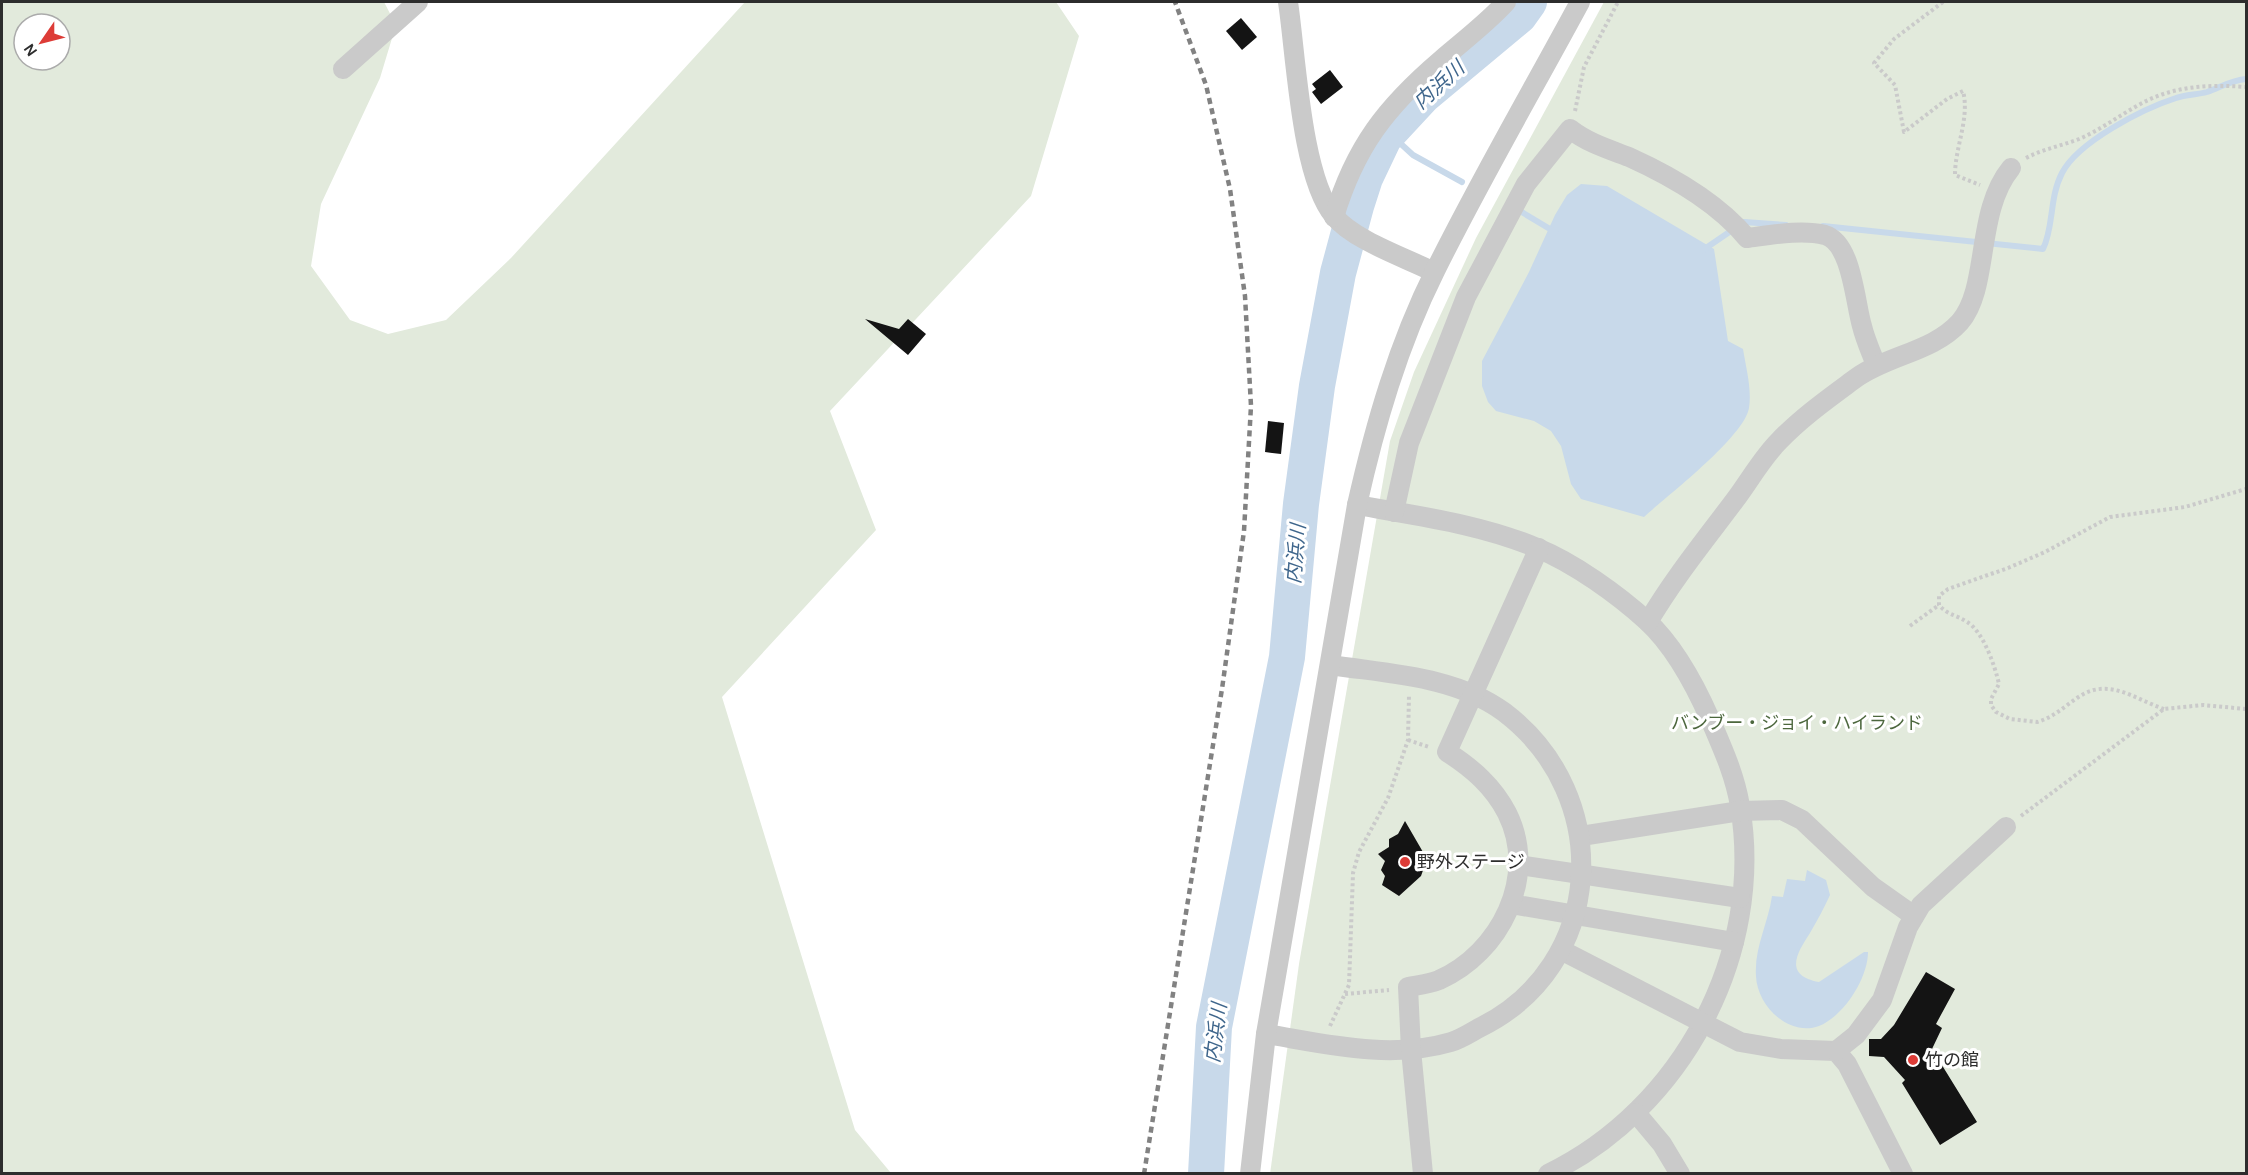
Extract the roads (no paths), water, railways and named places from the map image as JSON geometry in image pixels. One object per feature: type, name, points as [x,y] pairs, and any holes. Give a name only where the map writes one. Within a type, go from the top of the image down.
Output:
[{"type":"street","points":[[343,69],[418,2]]},
{"type":"street","points":[[1288,2],[1310,165],[1320,194],[1346,226],[1434,272]]},
{"type":"street","points":[[1346,226],[1346,179],[1386,113],[1410,87],[1506,2]]},
{"type":"street","points":[[1250,1173],[1266,1034],[1357,505],[1371,443],[1395,368],[1434,272],[1580,2]]},
{"type":"street","points":[[1396,504],[1410,443],[1466,297],[1526,184],[1570,129],[1582,138],[1631,158],[1699,196],[1729,216],[1747,238],[1804,234],[1826,235],[1837,244],[1844,256],[1862,326],[1876,365]]},
{"type":"street","points":[[1648,622],[1677,574],[1777,443],[1825,401],[1876,365],[1930,344],[1961,320],[1971,301],[1985,230],[1997,193],[2011,168]]},
{"type":"street","points":[[1357,505],[1396,504],[1496,533],[1539,548],[1597,582],[1648,622],[1671,650],[1701,699],[1726,755],[1740,812],[1743,868],[1734,942],[1726,971],[1703,1022],[1670,1076],[1636,1113],[1556,1169]]},
{"type":"street","points":[[1423,1173],[1411,1050],[1408,987],[1436,981],[1469,961],[1494,936],[1511,904],[1519,865],[1516,838],[1507,813],[1479,774],[1447,752],[1539,548]]},
{"type":"street","points":[[1266,1034],[1366,1050],[1411,1050],[1452,1042],[1495,1021],[1525,999],[1545,977],[1561,950],[1575,915],[1582,874],[1581,836],[1567,791],[1540,747],[1504,712],[1472,693],[1410,677],[1331,666]]},
{"type":"street","points":[[1581,836],[1761,809],[1790,812],[1873,887],[1914,916]]},
{"type":"street","points":[[1561,950],[1740,1042],[1781,1049],[1836,1052],[1856,1035],[1882,1000],[1914,916],[1929,897],[2006,827]]},
{"type":"street","points":[[1519,865],[1740,898]]},
{"type":"street","points":[[1511,904],[1734,942]]},
{"type":"street","points":[[1836,1052],[1847,1064],[1903,1173]]},
{"type":"street","points":[[1636,1113],[1662,1144],[1680,1173]]},
{"type":"water","points":[[1581,184],[1607,186],[1714,249],[1728,341],[1743,349],[1750,393],[1749,408],[1744,420],[1720,450],[1644,517],[1581,499],[1571,484],[1561,446],[1551,431],[1534,421],[1496,411],[1488,402],[1482,386],[1482,361],[1529,272],[1555,215],[1567,195]]},
{"type":"water","points":[[1807,870],[1826,880],[1830,895],[1801,948],[1796,962],[1797,969],[1808,979],[1819,982],[1864,952],[1868,952],[1864,973],[1853,995],[1828,1021],[1808,1028],[1786,1023],[1768,1008],[1762,998],[1756,976],[1759,946],[1772,896],[1783,897],[1787,879],[1805,881]]},
{"type":"waterway","name":"内浜川","points":[[1206,1174],[1214,1027],[1287,657],[1301,504],[1317,386],[1338,273],[1356,206],[1365,178],[1384,138],[1423,96],[1519,16],[1529,2]]},
{"type":"waterway","points":[[1823,226],[2043,249],[2049,231],[2058,183],[2070,161],[2082,150],[2129,118],[2162,103],[2246,79]]},
{"type":"waterway","points":[[1389,133],[1413,155],[1462,182]]},
{"type":"waterway","points":[[1520,211],[1555,232]]},
{"type":"waterway","points":[[1703,250],[1744,222],[1786,225]]},
{"type":"railway","points":[[1144,1174],[1222,689],[1244,531],[1251,406],[1245,296],[1230,189],[1206,85],[1175,2]]},
{"type":"place","name":"野外ステージ","points":[[1405,862]]},
{"type":"place","name":"竹の館","points":[[1913,1060]]},
{"type":"park label","name":"バンブー・ジョイ・ハイランド","points":[[1797,723]]}]
